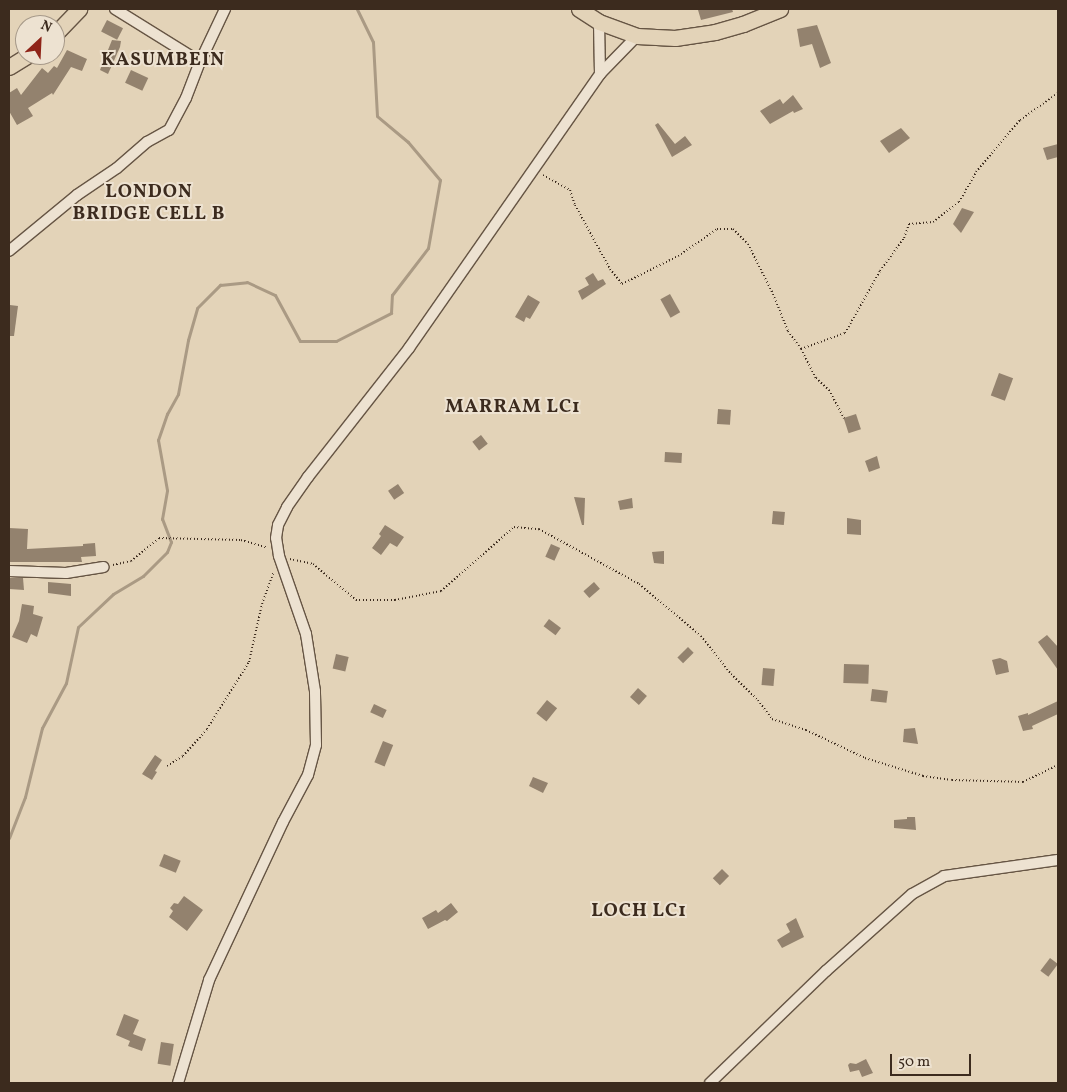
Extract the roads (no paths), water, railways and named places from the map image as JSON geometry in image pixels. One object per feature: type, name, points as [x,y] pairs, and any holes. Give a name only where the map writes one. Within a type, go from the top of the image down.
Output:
[{"type":"main road","points":[[65,24],[79,9]]},
{"type":"main road","points":[[579,9],[599,22],[637,36],[675,38],[715,32],[743,24],[780,9]]},
{"type":"street","points":[[115,9],[200,62]]},
{"type":"street","points":[[9,251],[77,195],[117,168],[147,142],[169,130],[186,98],[200,62],[225,9]]},
{"type":"street","points":[[599,22],[600,74]]},
{"type":"street","points":[[178,1083],[210,980],[279,831],[308,775],[316,744],[315,691],[306,634],[279,553],[276,538],[278,525],[287,507],[409,348],[600,74],[637,36]]},
{"type":"street","points":[[9,571],[66,573],[104,567]]},
{"type":"street","points":[[710,1083],[826,971],[912,894],[944,876],[1058,860]]},
{"type":"waterway","points":[[9,838],[25,797],[42,728],[66,683],[78,627],[113,594],[143,576],[167,552],[171,542],[162,519],[167,490],[158,440],[167,414],[178,394],[188,340],[197,308],[220,285],[247,282],[275,295],[300,341],[336,341],[391,313],[392,295],[428,248],[440,180],[408,142],[377,116],[373,42],[357,9]]},
{"type":"district","name":"KASUMBEIN","points":[[163,61]]},
{"type":"district","name":"LONDON BRIDGE CELL B","points":[[149,204]]},
{"type":"district","name":"MARRAM LC1","points":[[513,408]]},
{"type":"district","name":"LOCH LC1","points":[[639,912]]}]
